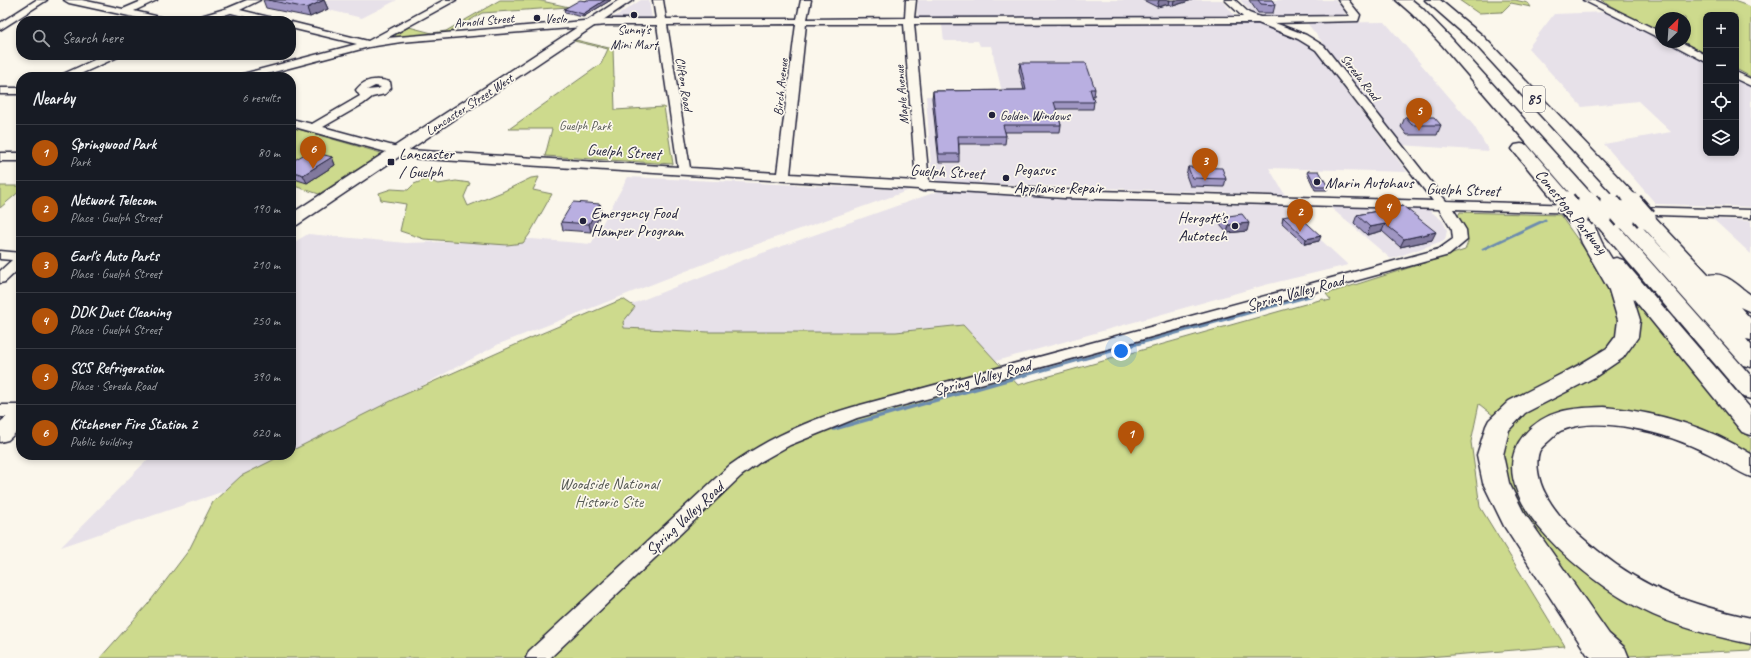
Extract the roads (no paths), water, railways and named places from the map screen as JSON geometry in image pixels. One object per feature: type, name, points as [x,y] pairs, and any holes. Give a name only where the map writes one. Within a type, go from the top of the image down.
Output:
[{"type":"highway","name":"Conestoga Parkway","points":[[1389,0],[1404,13],[1454,68],[1565,201],[1628,211],[1650,223],[1751,333]]},
{"type":"highway","name":"Conestoga Parkway","points":[[1403,0],[1417,11],[1447,42],[1593,205],[1751,391]]},
{"type":"highway","name":"Conestoga Parkway","points":[[1423,0],[1461,37],[1593,205],[1751,426]]},
{"type":"highway","name":"Conestoga Parkway","points":[[1432,0],[1478,39],[1628,211],[1751,359]]},
{"type":"highway","points":[[1593,205],[1592,243],[1620,290],[1629,320],[1627,337],[1615,353],[1609,357],[1587,371],[1517,407],[1498,426],[1490,455],[1496,483],[1513,518],[1598,644],[1614,658]]},
{"type":"highway","points":[[1650,223],[1727,289],[1751,305]]},
{"type":"highway","points":[[1751,467],[1704,440],[1654,423],[1607,416],[1576,418],[1555,422],[1532,441],[1526,454],[1524,470],[1539,508],[1556,530],[1581,554],[1622,584],[1651,600],[1684,613],[1751,631]]},
{"type":"main road","name":"Lancaster Street West","points":[[296,218],[627,0]]},
{"type":"main road","points":[[0,434],[16,420]]},
{"type":"street","points":[[17,16],[42,0]]},
{"type":"street","points":[[69,0],[142,16]]},
{"type":"street","points":[[124,12],[152,0]]},
{"type":"street","points":[[211,16],[231,10],[255,0]]},
{"type":"street","points":[[296,27],[369,44],[451,0]]},
{"type":"street","name":"Clifton Road","points":[[658,0],[685,172]]},
{"type":"street","name":"Birch Avenue","points":[[783,178],[801,22],[806,0]]},
{"type":"street","name":"Maple Avenue","points":[[911,0],[909,22],[918,152],[923,187]]},
{"type":"street","name":"Sereda Road","points":[[1230,0],[1246,15],[1292,32],[1320,48],[1441,205]]},
{"type":"street","name":"Arnold Street","points":[[263,72],[369,44],[401,39],[592,24],[661,22],[1261,21],[1355,19],[1355,15],[1343,0]]},
{"type":"street","points":[[1588,0],[1655,33]]},
{"type":"street","points":[[231,10],[254,16]]},
{"type":"street","points":[[0,27],[16,17]]},
{"type":"street","points":[[1685,48],[1703,57]]},
{"type":"street","points":[[76,72],[103,60]]},
{"type":"street","points":[[1739,77],[1751,83]]},
{"type":"street","points":[[0,91],[16,91]]},
{"type":"street","points":[[314,128],[359,102],[369,94]]},
{"type":"street","name":"Guelph Street","points":[[296,123],[408,154],[923,187],[1064,194],[1751,214]]},
{"type":"street","points":[[0,157],[16,157]]},
{"type":"street","name":"Spring Valley Road","points":[[536,658],[712,491],[754,457],[784,440],[852,413],[1444,252],[1460,240],[1459,230],[1452,217],[1441,205]]},
{"type":"street","points":[[0,255],[16,257]]},
{"type":"street","points":[[0,279],[16,265]]},
{"type":"street","points":[[0,411],[16,411]]},
{"type":"waterway","points":[[1483,249],[1545,220]]},
{"type":"waterway","points":[[1011,379],[1313,295]]},
{"type":"waterway","points":[[834,429],[1014,378]]},
{"type":"place","name":"Sunny's Mini Mart","points":[[634,15]]},
{"type":"place","name":"Veslo","points":[[537,18]]},
{"type":"place","name":"Golden Windows","points":[[992,115]]},
{"type":"place","name":"SCS Refrigeration","points":[[1419,131]]},
{"type":"place","name":"Lancaster / Guelph","points":[[391,162]]},
{"type":"place","name":"Kitchener Fire Station 2","points":[[313,169]]},
{"type":"place","name":"Pegasus Appliance Repair","points":[[1006,178]]},
{"type":"place","name":"Earl's Auto Parts","points":[[1205,181]]},
{"type":"place","name":"Marin Autohaus","points":[[1317,182]]},
{"type":"place","name":"Emergency Food Hamper Program","points":[[583,221]]},
{"type":"place","name":"Hergott's Autotech","points":[[1235,226]]},
{"type":"place","name":"DDK Duct Cleaning","points":[[1388,227]]},
{"type":"place","name":"Network Telecom","points":[[1300,232]]},
{"type":"place","name":"Springwood Park","points":[[1131,454]]},
{"type":"park label","name":"Guelph Park","points":[[585,125]]},
{"type":"park label","name":"Woodside National Historic Site","points":[[609,492]]}]
